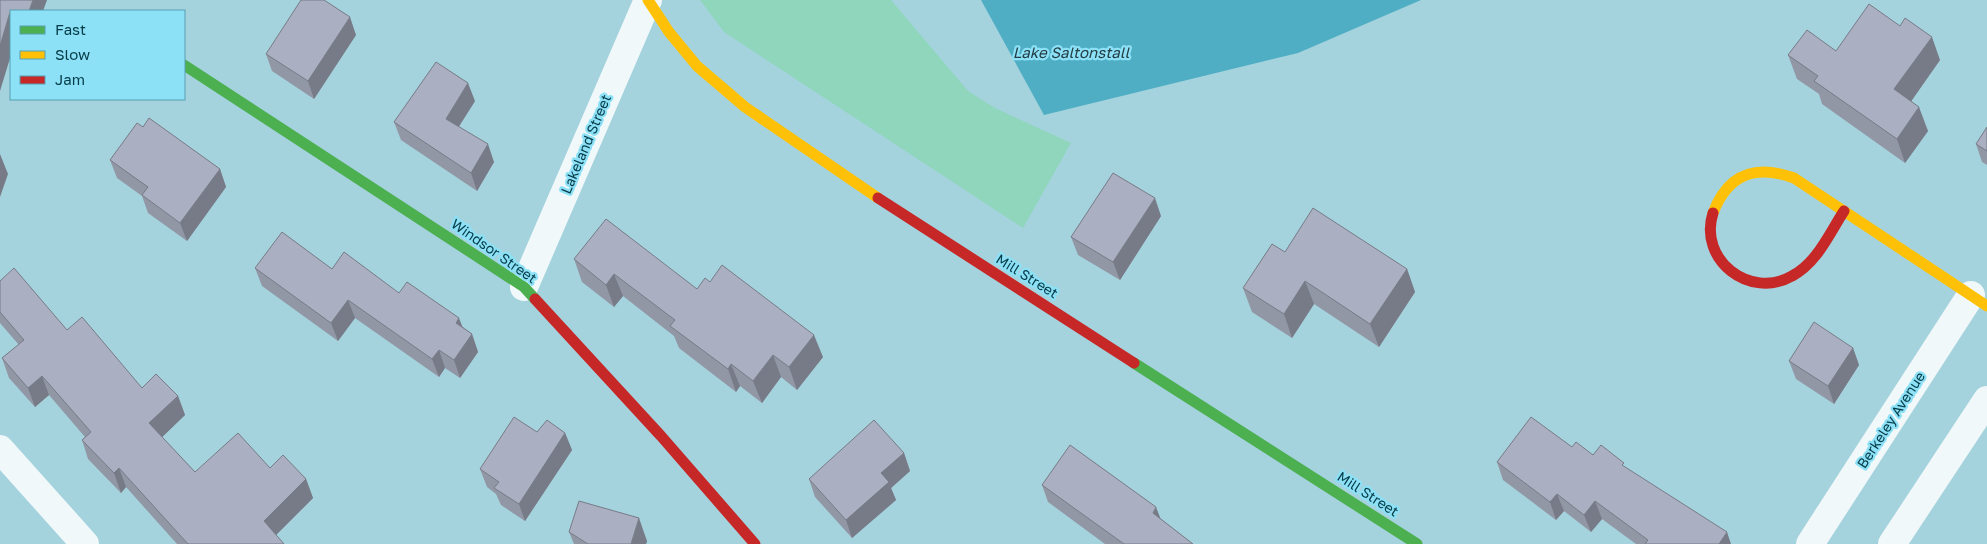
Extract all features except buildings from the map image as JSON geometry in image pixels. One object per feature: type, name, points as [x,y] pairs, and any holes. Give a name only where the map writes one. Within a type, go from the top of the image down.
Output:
[{"type":"street","name":"Lakeland Street","points":[[524,287],[648,0]]},
{"type":"street","name":"Mill Street","points":[[648,0],[669,32],[697,66],[745,107],[809,152],[950,245],[1417,544]]},
{"type":"street","name":"Windsor Street","points":[[185,66],[524,287],[661,436],[755,544]]},
{"type":"street","name":"Berkeley Avenue","points":[[1810,544],[1979,300],[1794,178],[1776,172],[1756,172],[1737,178],[1722,191],[1713,206],[1709,223],[1710,241],[1717,257],[1729,271],[1744,280],[1761,283],[1779,282],[1795,275],[1809,264],[1844,211]]},
{"type":"street","points":[[1892,544],[1987,400]]},
{"type":"street","points":[[0,449],[85,544]]},
{"type":"green space","points":[[700,0],[891,0],[968,91],[995,108],[1071,143],[1023,228],[724,32]]},
{"type":"water","name":"Lake Saltonstall","points":[[981,0],[1421,0],[1298,53],[1044,115]]},
{"type":"traffic: fast","points":[[185,66],[524,287],[535,299]]},
{"type":"traffic: fast","points":[[1134,363],[1417,544]]},
{"type":"traffic: slow","points":[[648,0],[669,32],[697,66],[745,107],[878,198]]},
{"type":"traffic: slow","points":[[1713,213],[1726,189],[1735,181],[1745,176],[1767,172],[1794,178],[1987,306]]},
{"type":"traffic: jam","points":[[878,198],[1134,363]]},
{"type":"traffic: jam","points":[[1713,213],[1710,230],[1713,246],[1720,260],[1731,271],[1745,279],[1760,283],[1776,282],[1792,276],[1809,264],[1844,211]]},
{"type":"traffic: jam","points":[[535,299],[661,436],[755,544]]}]
